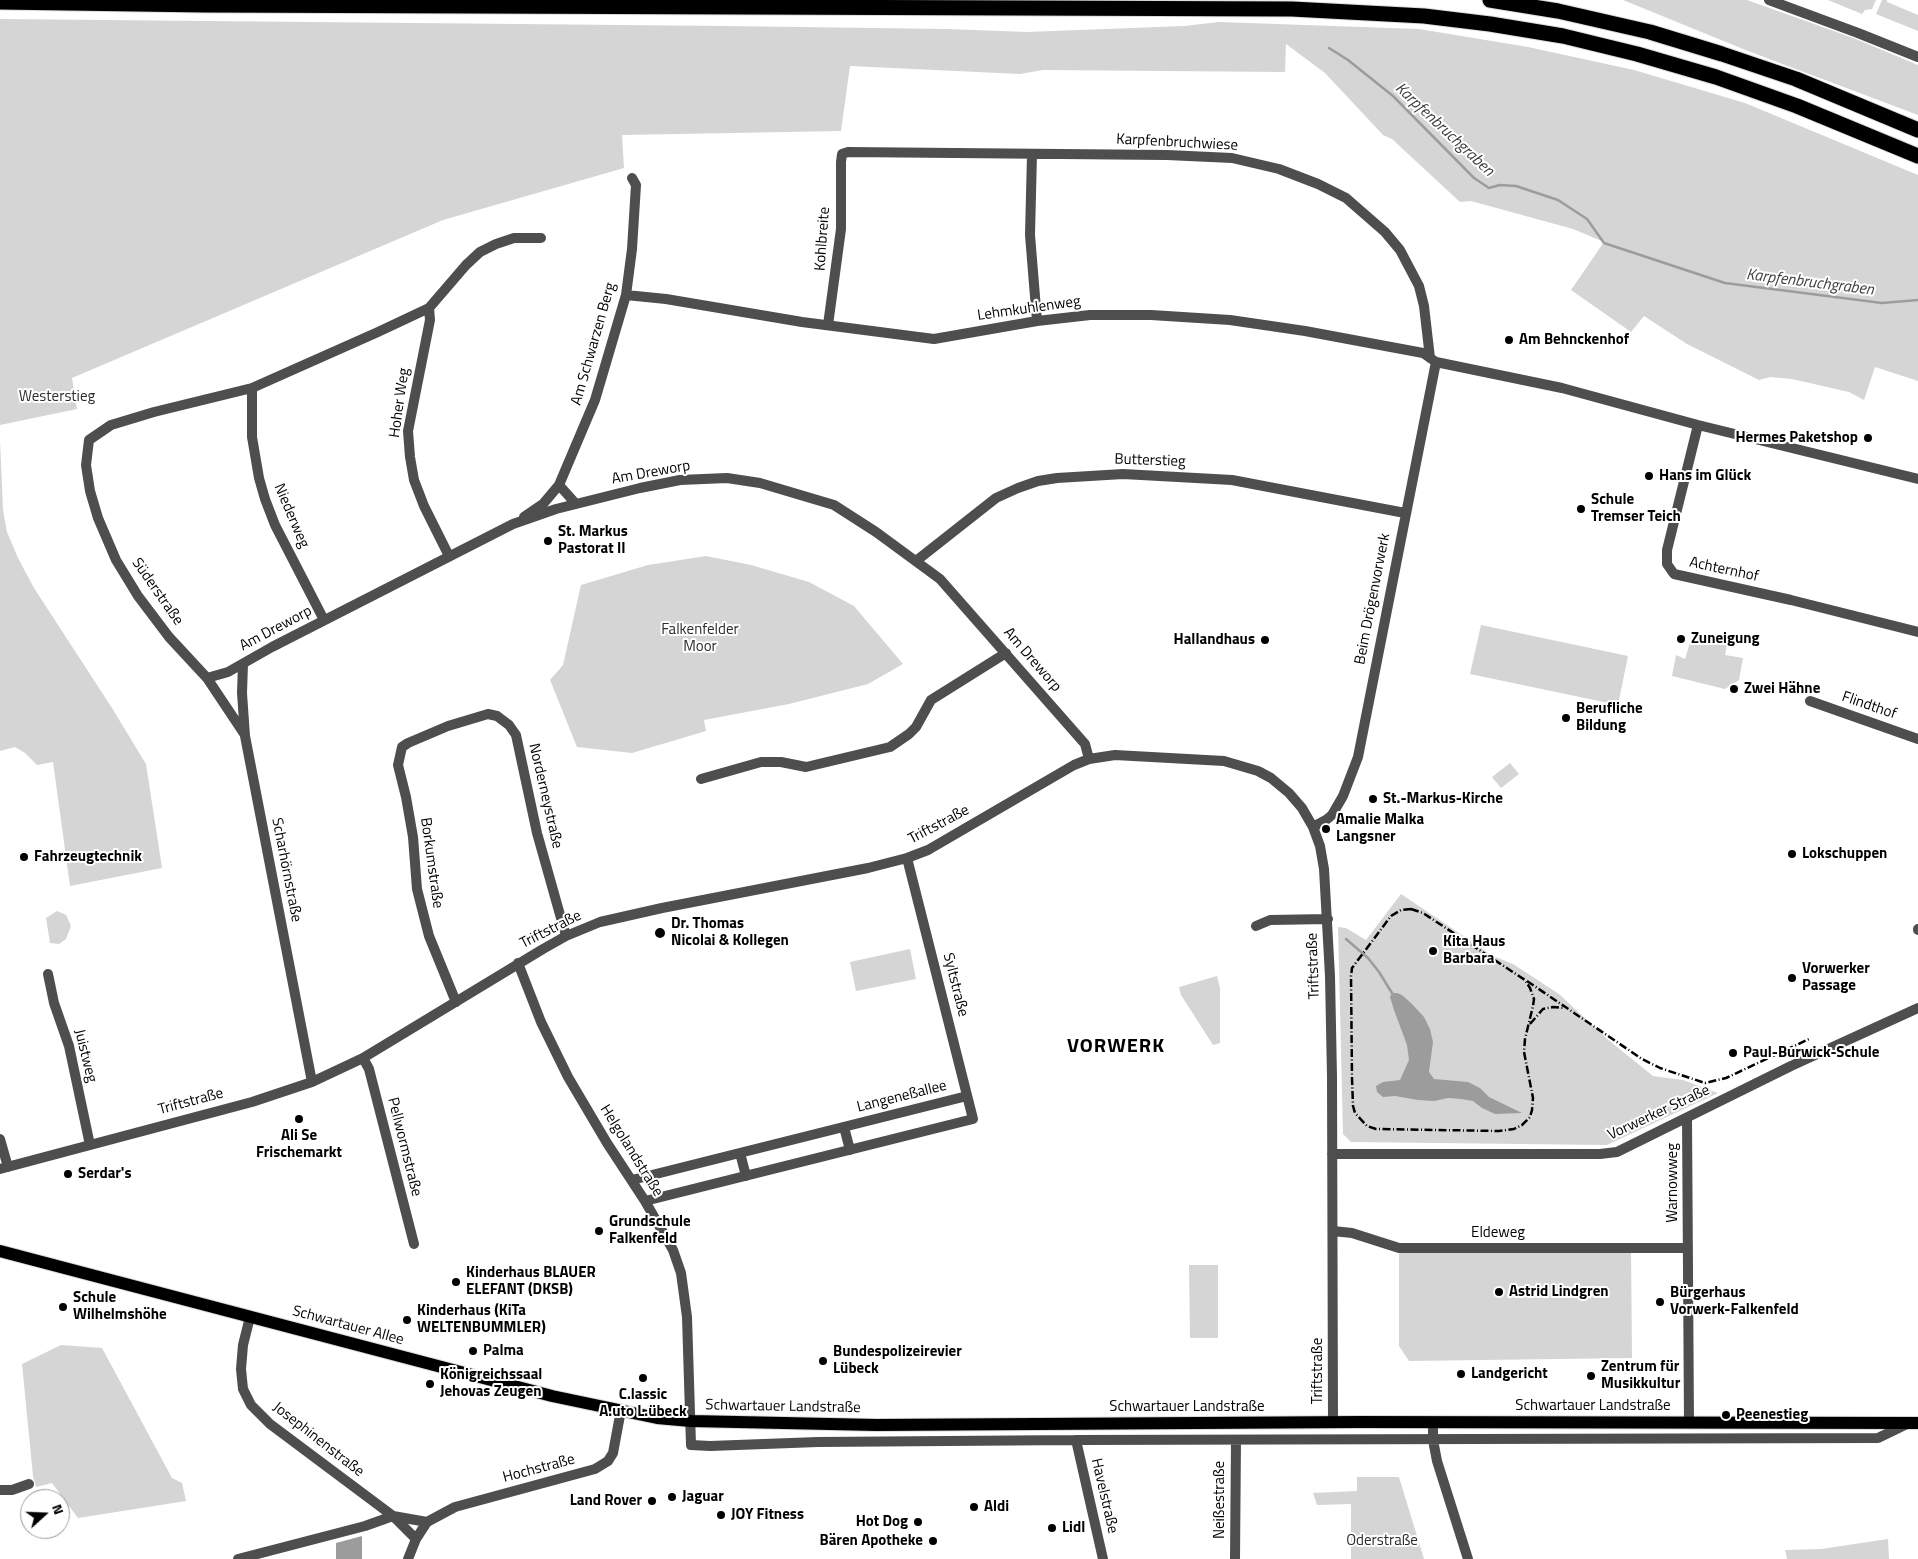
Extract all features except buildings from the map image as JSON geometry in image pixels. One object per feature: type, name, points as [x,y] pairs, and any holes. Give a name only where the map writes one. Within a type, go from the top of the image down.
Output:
[{"type":"highway","points":[[1490,0],[1558,11],[1641,30],[1722,54],[1796,80],[1918,130]]},
{"type":"highway","points":[[0,2],[215,5],[1292,9],[1424,16],[1490,24],[1554,35],[1637,54],[1716,77],[1798,106],[1918,156]]},
{"type":"main road","name":"Schwartauer Allee","points":[[0,1251],[552,1396],[656,1418],[691,1421]]},
{"type":"main road","name":"Schwartauer Landstraße","points":[[691,1421],[867,1425],[1333,1422],[1914,1423]]},
{"type":"street","points":[[1769,0],[1918,57]]},
{"type":"street","name":"Karpfenbruchwiese","points":[[842,154],[848,152],[1232,158],[1279,170],[1318,184],[1346,198],[1370,217],[1400,250],[1419,286],[1433,360]]},
{"type":"street","name":"Kohlbreite","points":[[828,325],[841,229],[842,154]]},
{"type":"street","points":[[1032,154],[1030,235],[1037,321]]},
{"type":"street","name":"Am Schwarzen Berg","points":[[513,524],[543,504],[559,485],[596,400],[626,295],[632,249],[636,185],[632,178]]},
{"type":"street","points":[[252,388],[429,308],[480,252],[514,238],[541,238]]},
{"type":"street","name":"Lehmkuhlenweg","points":[[626,295],[934,339],[1037,321],[1090,315],[1143,315],[1230,320],[1305,331],[1423,353],[1433,360]]},
{"type":"street","name":"Hoher Weg","points":[[429,308],[430,320],[408,431],[410,457],[414,480],[424,506],[449,556]]},
{"type":"street","points":[[1433,360],[1562,388],[1698,425],[1918,479]]},
{"type":"street","name":"Beim Drögenvorwerk","points":[[1313,827],[1326,820],[1332,814],[1343,796],[1358,756],[1433,360]]},
{"type":"street","name":"Süderstraße","points":[[245,735],[207,678],[164,630],[138,596],[116,560],[98,518],[90,491],[86,465],[89,440],[111,425],[154,412],[252,388]]},
{"type":"street","name":"Niederweg","points":[[252,388],[252,437],[259,478],[265,499],[275,524],[324,620]]},
{"type":"street","name":"Achternhof","points":[[1698,425],[1667,550],[1667,564],[1674,574],[1791,600],[1918,632]]},
{"type":"street","name":"Butterstieg","points":[[916,562],[996,498],[1038,481],[1073,477],[1123,474],[1232,480],[1405,513]]},
{"type":"street","name":"Am Dreworp","points":[[207,678],[228,672],[272,647],[513,524],[576,504],[640,488],[680,480],[727,478],[760,483],[834,505],[940,579],[1085,744],[1090,759]]},
{"type":"street","points":[[559,485],[576,504]]},
{"type":"street","points":[[701,779],[761,762],[780,762],[806,767],[890,747],[909,734],[916,726],[931,700],[1006,653]]},
{"type":"street","name":"Scharhörnstraße","points":[[243,664],[242,693],[245,735],[312,1082]]},
{"type":"street","name":"Flindthof","points":[[1810,701],[1918,739]]},
{"type":"street","name":"Norderneystraße","points":[[399,754],[402,747],[408,743],[476,717],[488,714],[497,716],[509,725],[516,735],[537,833],[566,936]]},
{"type":"street","name":"Borkumstraße","points":[[399,754],[398,765],[406,797],[422,913],[438,961],[456,1002]]},
{"type":"street","name":"Triftstraße","points":[[4,1168],[252,1102],[312,1082],[363,1058],[566,936],[600,922],[868,868],[908,858],[928,850],[1074,765],[1090,759],[1115,755],[1224,760],[1271,778],[1289,793],[1302,808],[1313,827],[1320,846],[1324,868],[1328,919],[1331,1040],[1333,1422]]},
{"type":"street","name":"Syltstraße","points":[[850,1150],[974,1119],[908,858]]},
{"type":"street","points":[[1256,926],[1270,920],[1328,919]]},
{"type":"street","name":"Helgolandstraße","points":[[518,964],[541,1022],[568,1077],[674,1250],[681,1273],[687,1317],[691,1421]]},
{"type":"street","name":"Juistweg","points":[[48,974],[54,1003],[69,1046],[90,1145]]},
{"type":"street","name":"Vorwerker Straße","points":[[1332,1154],[1600,1154],[1617,1152],[1844,1041],[1918,1008]]},
{"type":"street","name":"Pellwormstraße","points":[[363,1058],[368,1069],[414,1244]]},
{"type":"street","name":"Langeneßallee","points":[[632,1180],[968,1096]]},
{"type":"street","name":"Warnowweg","points":[[1687,1118],[1689,1423]]},
{"type":"street","name":"Langeneßallee","points":[[844,1127],[850,1150]]},
{"type":"street","points":[[0,1139],[4,1168]]},
{"type":"street","points":[[645,1201],[850,1150]]},
{"type":"street","points":[[740,1153],[746,1176]]},
{"type":"street","name":"Eldeweg","points":[[1333,1231],[1352,1233],[1399,1248],[1665,1248],[1688,1250]]},
{"type":"street","name":"Josephinenstraße","points":[[250,1317],[243,1344],[241,1369],[244,1389],[251,1405],[270,1424],[393,1516]]},
{"type":"street","name":"Hochstraße","points":[[416,1539],[427,1522],[455,1507],[595,1470],[608,1461],[613,1454],[621,1410]]},
{"type":"street","name":"Schwartauer Landstraße","points":[[691,1421],[691,1444],[710,1446],[818,1442],[1076,1440],[1878,1438],[1914,1423]]},
{"type":"street","points":[[1433,1422],[1433,1440],[1437,1461],[1468,1559]]},
{"type":"street","name":"Havelstraße","points":[[1076,1440],[1103,1559]]},
{"type":"street","name":"Neißestraße","points":[[1235,1559],[1236,1440]]},
{"type":"street","points":[[0,1490],[12,1490],[29,1484]]},
{"type":"street","points":[[238,1559],[364,1526],[393,1516],[427,1522]]},
{"type":"street","points":[[393,1516],[416,1539],[408,1559]]},
{"type":"green space","points":[[1623,0],[1747,0],[1856,39],[1918,65],[1918,115],[1748,51]]},
{"type":"green space","points":[[1828,0],[1876,0],[1872,9],[1865,10],[1862,14]]},
{"type":"green space","points":[[1882,0],[1887,0],[1887,2],[1918,15],[1918,31],[1876,14]]},
{"type":"green space","name":"Westerstieg","points":[[0,19],[725,26],[1027,32],[1184,26],[1219,22],[1419,29],[1528,47],[1634,70],[1745,103],[1918,175],[1918,381],[1875,367],[1864,400],[1849,392],[1792,379],[1770,377],[1759,380],[1687,344],[1644,316],[1631,332],[1571,290],[1604,242],[1573,229],[1471,201],[1460,202],[1392,139],[1383,135],[1325,73],[1286,44],[1285,72],[1043,70],[1020,74],[850,66],[841,131],[622,135],[624,168],[443,220],[72,378],[77,409],[0,425]]},
{"type":"green space","points":[[0,440],[3,510],[7,532],[34,588],[146,764],[162,868],[70,886],[53,762],[37,765],[25,753],[15,747],[0,751]]},
{"type":"green space","name":"Falkenfelder Moor","points":[[706,556],[751,565],[809,582],[854,606],[903,664],[868,684],[789,704],[704,720],[706,731],[632,753],[577,747],[550,680],[563,665],[581,585],[648,565]]},
{"type":"green space","points":[[1481,625],[1628,656],[1618,705],[1470,674]]},
{"type":"green space","points":[[1691,639],[1727,645],[1725,655],[1743,658],[1739,680],[1725,689],[1672,676],[1676,655],[1685,659]]},
{"type":"green space","points":[[1510,763],[1519,774],[1501,788],[1492,777]]},
{"type":"green space","points":[[1401,894],[1493,956],[1513,964],[1559,994],[1606,1038],[1653,1076],[1683,1080],[1718,1093],[1607,1145],[1351,1142],[1343,1134],[1338,927],[1346,928],[1366,940]]},
{"type":"green space","points":[[57,911],[66,915],[71,926],[66,939],[59,944],[50,943],[46,918]]},
{"type":"green space","points":[[910,949],[916,979],[856,991],[850,962]]},
{"type":"green space","points":[[1217,976],[1220,988],[1220,1043],[1213,1045],[1181,995],[1179,987]]},
{"type":"green space","points":[[1399,1248],[1631,1248],[1632,1358],[1409,1361],[1399,1346]]},
{"type":"green space","points":[[1189,1265],[1218,1265],[1218,1338],[1190,1338]]},
{"type":"green space","points":[[61,1345],[102,1348],[172,1478],[182,1483],[186,1501],[78,1518],[70,1507],[70,1489],[56,1489],[52,1483],[36,1487],[33,1476],[22,1364]]},
{"type":"green space","name":"Oderstraße","points":[[1357,1477],[1399,1477],[1424,1559],[1351,1559],[1351,1504],[1317,1505],[1313,1493],[1357,1491]]},
{"type":"green space","points":[[1888,1539],[1889,1559],[1787,1559],[1785,1550],[1821,1549]]},
{"type":"shaded area","points":[[1392,993],[1402,995],[1411,1003],[1424,1017],[1430,1029],[1433,1042],[1429,1072],[1434,1079],[1468,1082],[1480,1088],[1489,1097],[1522,1113],[1495,1114],[1473,1101],[1461,1099],[1418,1100],[1395,1096],[1383,1097],[1377,1092],[1376,1086],[1383,1082],[1400,1080],[1409,1060],[1407,1045],[1390,997]]},
{"type":"shaded area","points":[[362,1536],[362,1559],[336,1559],[336,1543]]},
{"type":"waterway","name":"Karpfenbruchgraben","points":[[1329,48],[1348,60],[1393,96],[1474,178],[1489,188],[1500,185],[1516,186],[1558,200],[1587,219],[1604,243],[1725,283],[1882,303],[1918,300]]},
{"type":"waterway","points":[[1346,939],[1368,958],[1392,993]]},
{"type":"railway","points":[[1411,909],[1423,913],[1525,980],[1530,988],[1534,999],[1524,1052],[1533,1098],[1532,1110],[1530,1117],[1522,1125],[1514,1129],[1499,1131],[1376,1129],[1367,1126],[1355,1113],[1352,1078],[1352,968],[1391,916],[1401,910],[1411,909]]},
{"type":"railway","points":[[1527,981],[1642,1059],[1660,1068],[1705,1083],[1726,1078],[1809,1039]]},
{"type":"railway","points":[[1530,1024],[1543,1009],[1553,1007],[1565,1008]]},
{"type":"place","name":"Am Behnckenhof","points":[[1509,340]]},
{"type":"place","name":"Hermes Paketshop","points":[[1868,438]]},
{"type":"place","name":"Hans im Glück","points":[[1649,476]]},
{"type":"place","name":"Schule Tremser Teich","points":[[1581,509]]},
{"type":"place","name":"St. Markus Pastorat II","points":[[548,541]]},
{"type":"place","name":"Zuneigung","points":[[1681,639]]},
{"type":"place","name":"Hallandhaus","points":[[1265,640]]},
{"type":"place","name":"Zwei Hähne","points":[[1734,689]]},
{"type":"place","name":"Berufliche Bildung","points":[[1566,718]]},
{"type":"place","name":"St.-Markus-Kirche","points":[[1373,799]]},
{"type":"place","name":"Amalie Malka Langsner","points":[[1326,829]]},
{"type":"place","name":"Lokschuppen","points":[[1792,854]]},
{"type":"place","name":"Fahrzeugtechnik","points":[[24,857]]},
{"type":"place","name":"Dr. Thomas Nicolai & Kollegen","points":[[660,933]]},
{"type":"place","name":"Kita Haus Barbara","points":[[1433,951]]},
{"type":"place","name":"Vorwerker Passage","points":[[1792,978]]},
{"type":"place","name":"Paul-Burwick-Schule","points":[[1733,1053]]},
{"type":"place","name":"Ali Se Frischemarkt","points":[[299,1119]]},
{"type":"place","name":"Serdar's","points":[[68,1174]]},
{"type":"place","name":"Grundschule Falkenfeld","points":[[599,1231]]},
{"type":"place","name":"Kinderhaus BLAUER ELEFANT (DKSB)","points":[[456,1282]]},
{"type":"place","name":"Astrid Lindgren","points":[[1499,1292]]},
{"type":"place","name":"Bürgerhaus Vorwerk-Falkenfeld","points":[[1660,1302]]},
{"type":"place","name":"Schule Wilhelmshöhe","points":[[63,1307]]},
{"type":"place","name":"Kinderhaus (KiTa WELTENBUMMLER)","points":[[407,1320]]},
{"type":"place","name":"Palma","points":[[473,1351]]},
{"type":"place","name":"Bundespolizeirevier Lübeck","points":[[823,1361]]},
{"type":"place","name":"Landgericht","points":[[1461,1374]]},
{"type":"place","name":"Zentrum für Musikkultur","points":[[1591,1376]]},
{"type":"place","name":"C.lassic A.uto L.übeck","points":[[643,1378]]},
{"type":"place","name":"Königreichssaal Jehovas Zeugen","points":[[430,1384]]},
{"type":"place","name":"Peenestieg","points":[[1726,1415]]},
{"type":"place","name":"Jaguar","points":[[672,1497]]},
{"type":"place","name":"Land Rover","points":[[652,1501]]},
{"type":"place","name":"Aldi","points":[[974,1507]]},
{"type":"place","name":"JOY Fitness","points":[[721,1515]]},
{"type":"place","name":"Hot Dog","points":[[918,1522]]},
{"type":"place","name":"Lidl","points":[[1052,1528]]},
{"type":"place","name":"Bären Apotheke","points":[[933,1541]]},
{"type":"district","name":"VORWERK","points":[[1116,1047]]}]
